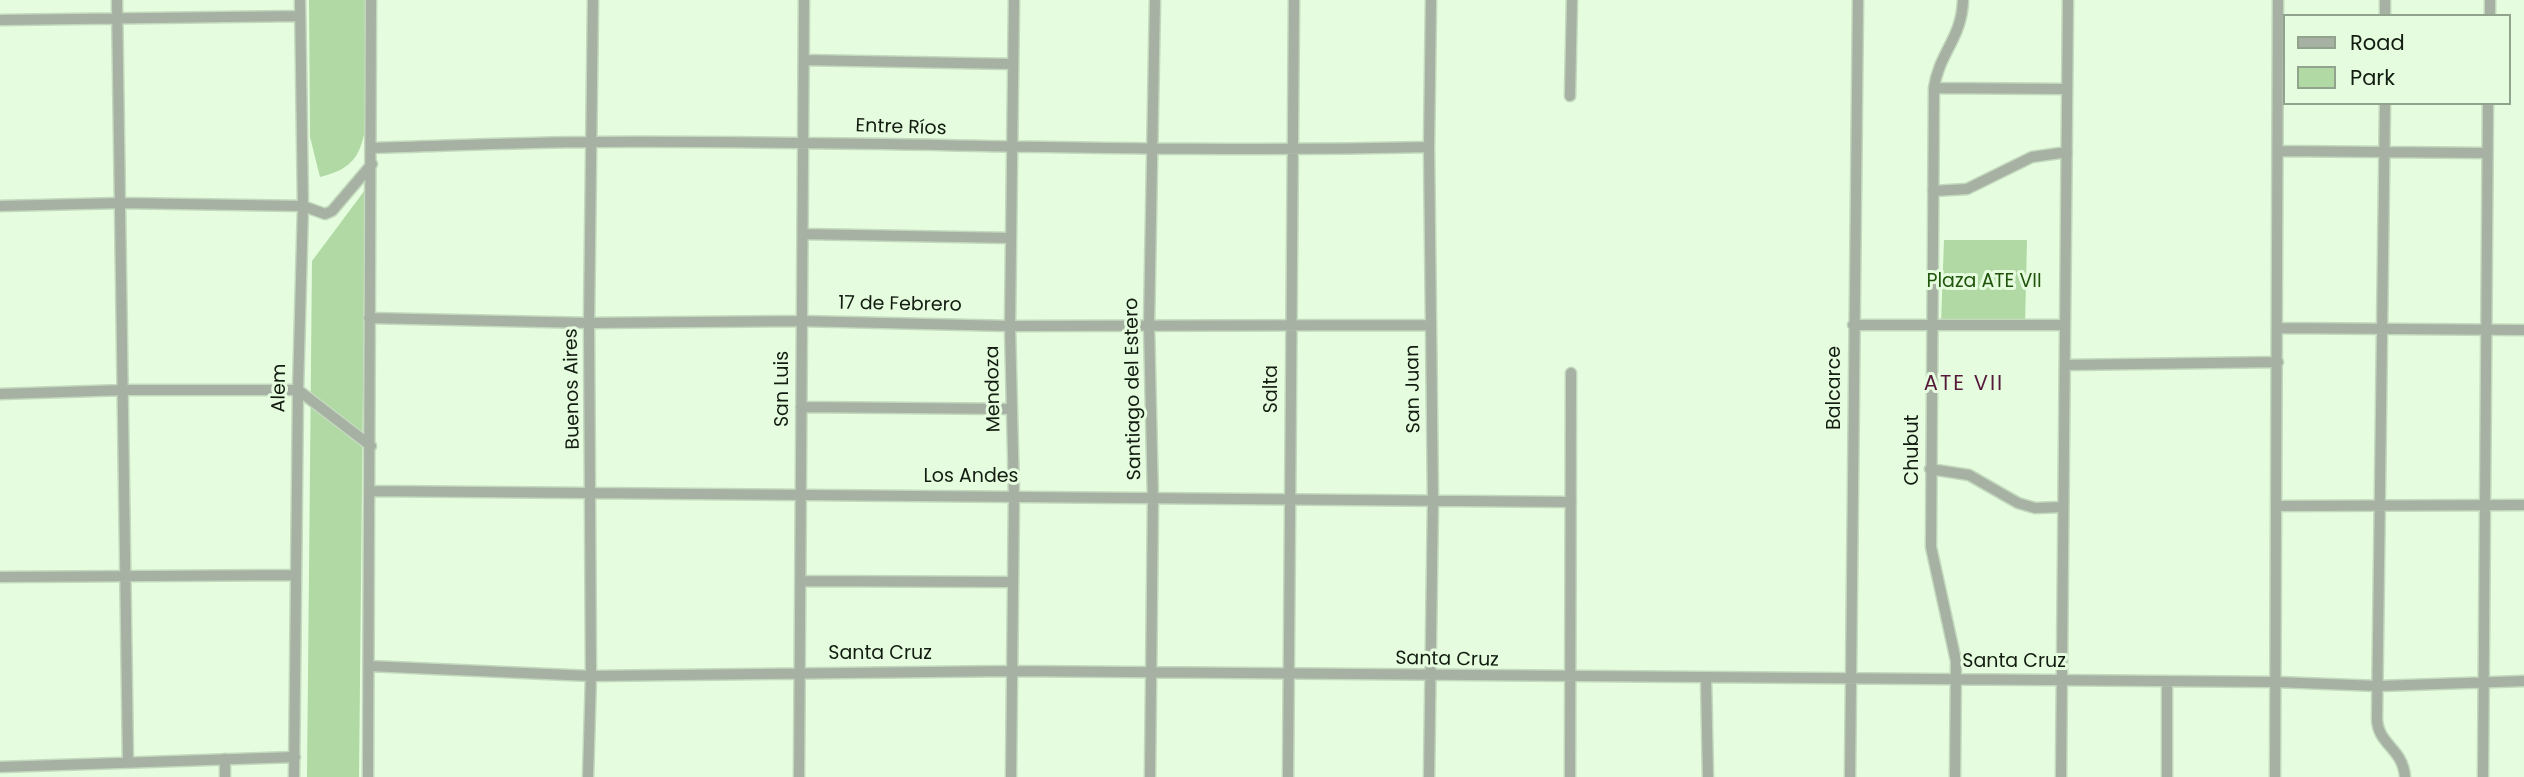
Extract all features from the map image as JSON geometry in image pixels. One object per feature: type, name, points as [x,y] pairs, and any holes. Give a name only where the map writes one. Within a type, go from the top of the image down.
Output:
[{"type":"street","points":[[117,0],[125,390],[124,575],[128,761]]},
{"type":"street","name":"Alem","points":[[294,777],[303,206],[300,0]]},
{"type":"street","points":[[368,777],[371,0]]},
{"type":"street","name":"Buenos Aires","points":[[588,777],[592,676],[589,323],[593,0]]},
{"type":"street","name":"San Luis","points":[[799,777],[804,0]]},
{"type":"street","name":"Mendoza","points":[[1010,777],[1014,495],[1010,238],[1014,0]]},
{"type":"street","name":"Santiago del Estero","points":[[1150,777],[1153,500],[1149,325],[1155,0]]},
{"type":"street","name":"Salta","points":[[1288,777],[1294,0]]},
{"type":"street","name":"San Juan","points":[[1429,777],[1433,501],[1429,147],[1432,0]]},
{"type":"street","points":[[1570,96],[1572,0]]},
{"type":"street","name":"Balcarce","points":[[1850,777],[1858,0]]},
{"type":"street","name":"Chubut","points":[[1955,777],[1954,647],[1931,547],[1930,324],[1934,88],[1938,66],[1958,34],[1963,0]]},
{"type":"street","points":[[2061,777],[2068,0]]},
{"type":"street","points":[[2275,777],[2278,0]]},
{"type":"street","points":[[0,20],[300,16]]},
{"type":"street","points":[[804,60],[1012,64]]},
{"type":"street","points":[[1934,88],[2067,89]]},
{"type":"street","points":[[2385,105],[2382,506],[2377,727],[2404,761],[2405,777]]},
{"type":"street","points":[[2483,777],[2488,105]]},
{"type":"street","name":"Entre Ríos","points":[[372,148],[593,142],[802,143],[1011,149],[1291,150],[1429,147]]},
{"type":"street","points":[[2278,151],[2487,153]]},
{"type":"street","points":[[1933,191],[1981,185],[2032,157],[2067,152]]},
{"type":"street","points":[[0,206],[121,203],[303,206],[325,214],[332,211],[372,164]]},
{"type":"street","points":[[803,234],[1010,238]]},
{"type":"street","name":"17 de Febrero","points":[[369,318],[589,323],[800,321],[1010,326],[1430,325]]},
{"type":"street","points":[[1853,325],[2065,325]]},
{"type":"street","points":[[2278,328],[2524,330]]},
{"type":"street","points":[[2065,365],[2278,362]]},
{"type":"street","points":[[1570,777],[1571,373]]},
{"type":"street","points":[[0,394],[125,390],[298,390],[370,446]]},
{"type":"street","points":[[801,407],[1012,409]]},
{"type":"street","points":[[1930,469],[1969,475],[2018,503],[2035,508],[2063,507]]},
{"type":"street","name":"Los Andes","points":[[371,491],[1571,502]]},
{"type":"street","points":[[2277,506],[2524,505]]},
{"type":"street","points":[[0,577],[296,575]]},
{"type":"street","points":[[802,580],[1012,582]]},
{"type":"street","name":"Santa Cruz","points":[[369,666],[592,676],[800,671],[1012,671],[1430,677],[2276,682],[2379,686],[2524,681]]},
{"type":"street","points":[[1706,678],[1708,777]]},
{"type":"street","points":[[2167,681],[2167,777]]},
{"type":"street","points":[[0,767],[295,757]]},
{"type":"street","points":[[225,759],[225,777]]},
{"type":"green space","points":[[309,0],[368,0],[369,81],[362,143],[349,164],[320,177],[310,137]]},
{"type":"green space","points":[[365,190],[359,777],[307,777],[312,261]]},
{"type":"green space","name":"Plaza ATE VII","points":[[1944,240],[2027,240],[2025,325],[1941,324]]},
{"type":"district","name":"ATE VII","points":[[1964,385]]}]
